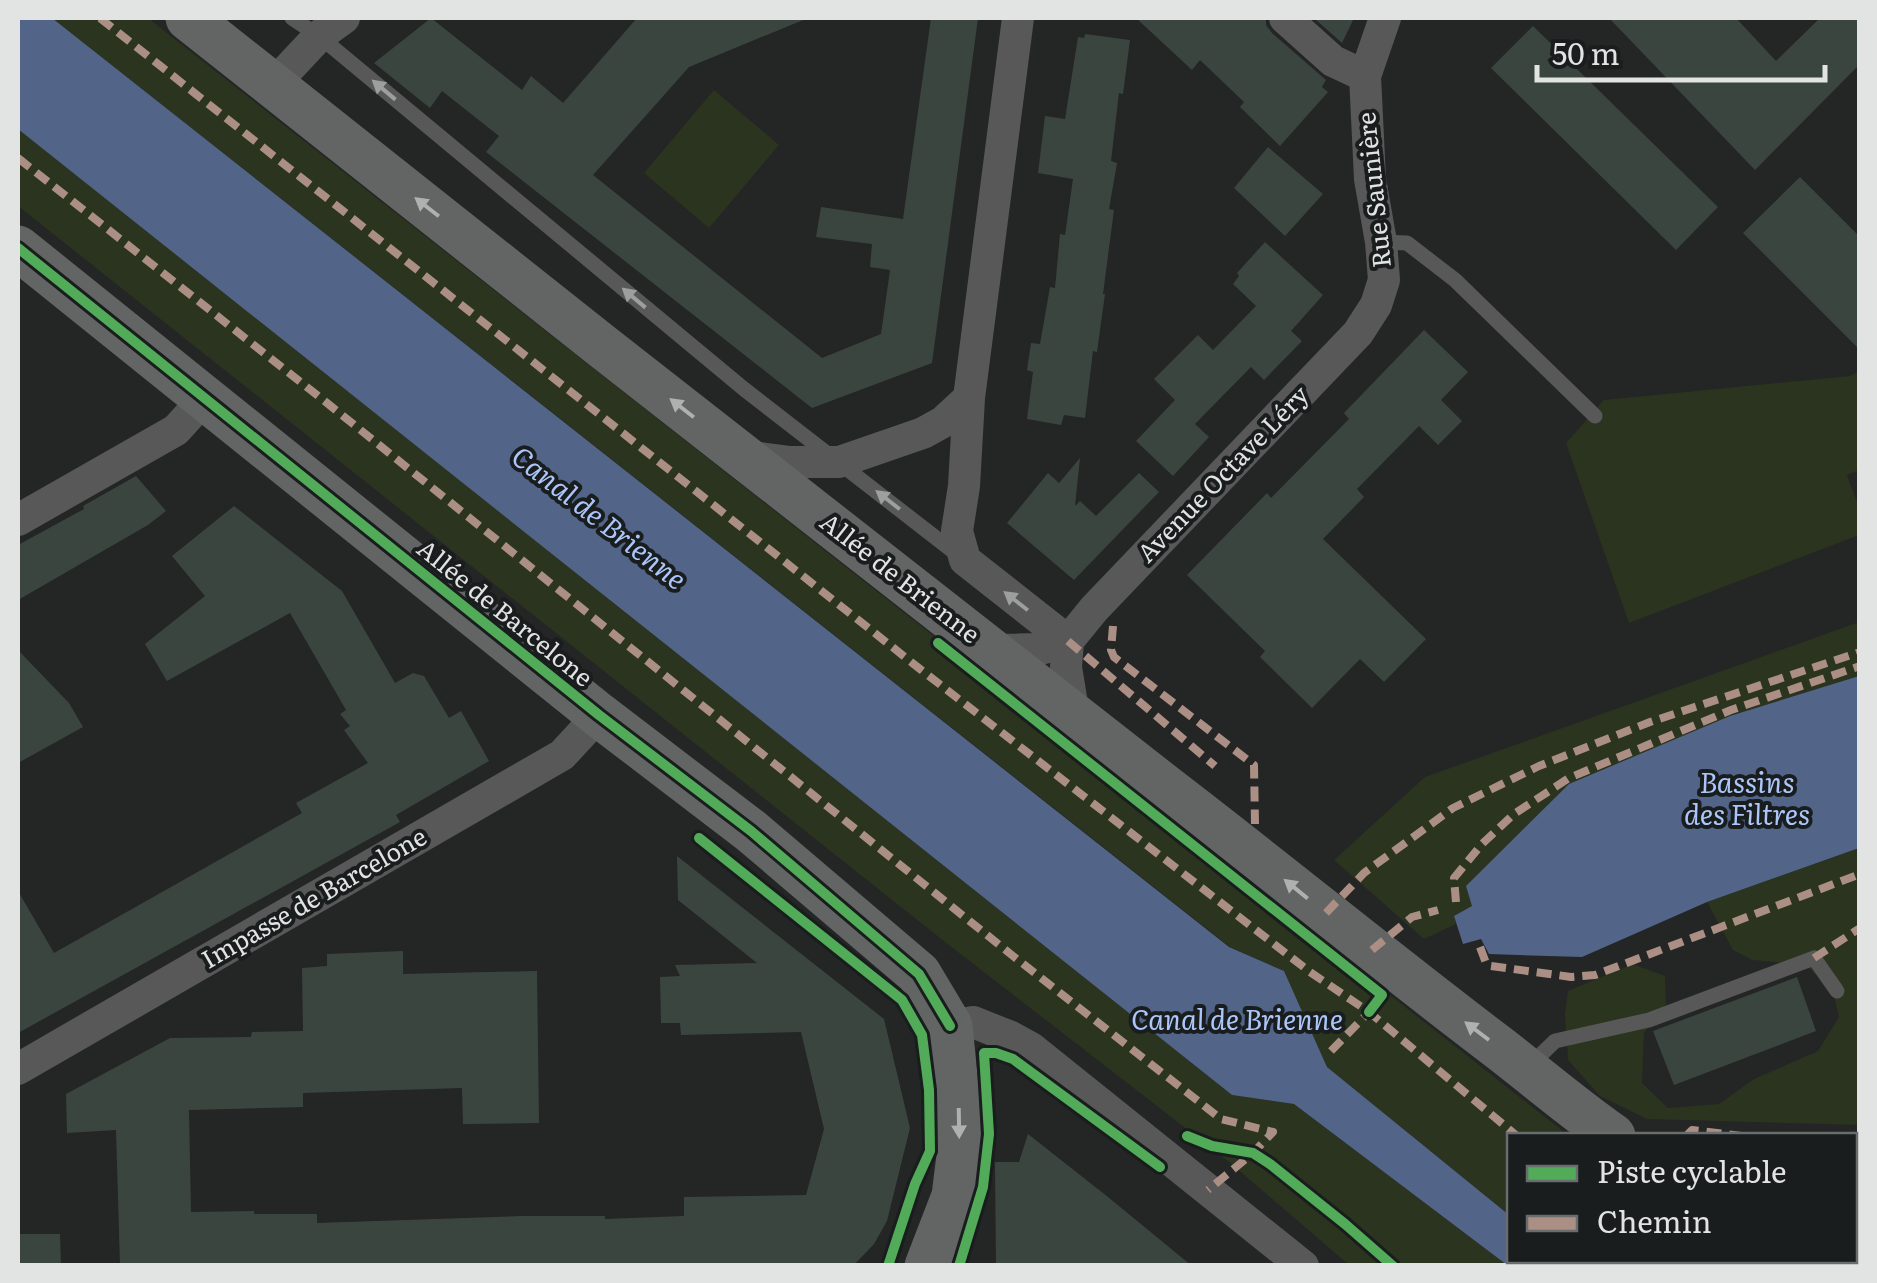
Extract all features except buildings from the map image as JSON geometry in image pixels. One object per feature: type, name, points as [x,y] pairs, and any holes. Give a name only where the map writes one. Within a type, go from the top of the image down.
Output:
[{"type":"main road","name":"Allée de Brienne","points":[[188,18],[1610,1133]]},
{"type":"main road","name":"Allée de Barcelone","points":[[18,248],[599,714],[751,831],[919,974],[950,1026]]},
{"type":"main road","points":[[927,1266],[954,1196],[959,1156],[950,1026]]},
{"type":"street","points":[[1018,18],[969,398],[958,530],[966,560],[1068,641]]},
{"type":"street","points":[[1285,18],[1334,62],[1365,76]]},
{"type":"street","name":"Rue Saunière","points":[[1376,304],[1384,280],[1370,179],[1365,76],[1385,18]]},
{"type":"street","points":[[273,85],[332,27]]},
{"type":"street","name":"Avenue Octave Léry","points":[[1068,641],[1094,609],[1358,333],[1376,304]]},
{"type":"street","points":[[18,520],[176,430],[205,398]]},
{"type":"street","points":[[744,456],[790,462],[838,462],[923,432],[942,422],[969,398]]},
{"type":"street","points":[[993,650],[1040,649],[1068,641]]},
{"type":"street","points":[[1068,641],[1066,667],[1074,716]]},
{"type":"street","name":"Impasse de Barcelone","points":[[18,1069],[562,755],[599,714]]},
{"type":"street","points":[[950,1026],[973,1022],[1031,1048],[1303,1266]]},
{"type":"lane","points":[[292,18],[332,27],[744,389],[966,560]]},
{"type":"lane","points":[[1381,242],[1407,243],[1455,280],[1594,416]]},
{"type":"lane","points":[[1526,1069],[1555,1041],[1650,1020],[1814,958],[1837,991]]},
{"type":"green space","points":[[52,18],[148,18],[1565,1133],[1507,1133],[1507,1213],[1327,1067],[1284,971],[1230,947]]},
{"type":"green space","points":[[714,90],[779,145],[709,228],[644,173]]},
{"type":"green space","points":[[18,128],[1232,1095],[1294,1104],[1507,1265],[1349,1265],[1228,1161],[945,942],[18,206]]},
{"type":"green space","points":[[1859,371],[1859,470],[1847,475],[1859,507],[1859,535],[1629,623],[1566,443],[1604,400],[1850,376]]},
{"type":"green space","points":[[1859,622],[1859,676],[1730,716],[1472,907],[1454,916],[1456,924],[1424,939],[1334,860],[1425,777]]},
{"type":"green space","points":[[1859,848],[1859,1125],[1647,1119],[1600,1096],[1568,1060],[1568,991],[1633,964],[1665,976],[1666,1004],[1644,1033],[1642,1083],[1668,1108],[1719,1104],[1754,1079],[1818,1051],[1839,1017],[1833,992],[1806,965],[1752,960],[1733,950],[1707,902]]},
{"type":"water","name":"Canal de Brienne","points":[[18,18],[52,18],[1229,947],[1284,971],[1327,1067],[1507,1213],[1507,1263],[1573,1265],[1507,1265],[1294,1104],[1232,1095],[18,129]]},
{"type":"water","name":"Bassins des Filtres","points":[[1859,676],[1859,848],[1707,902],[1582,957],[1489,954],[1481,939],[1463,944],[1454,916],[1472,906],[1466,886],[1569,784],[1730,716]]},
{"type":"marked path","points":[[100,18],[920,669],[1310,972],[1369,1012],[1513,1133]]},
{"type":"marked path","points":[[18,158],[1221,1119],[1273,1132],[1208,1190]]},
{"type":"marked path","points":[[1113,626],[1114,657],[1254,765],[1255,824]]},
{"type":"marked path","points":[[1068,641],[1215,766]]},
{"type":"marked path","points":[[1326,913],[1364,873],[1453,808],[1539,766],[1650,722],[1860,652]]},
{"type":"marked path","points":[[1456,902],[1454,878],[1482,844],[1514,814],[1569,778],[1731,710],[1860,666]]},
{"type":"marked path","points":[[1480,947],[1491,966],[1571,977],[1595,975],[1860,874]]},
{"type":"marked path","points":[[1372,950],[1412,917],[1438,910]]},
{"type":"marked path","points":[[1814,958],[1860,928]]},
{"type":"marked path","points":[[1331,1051],[1369,1012]]},
{"type":"marked path","points":[[1689,1133],[1716,1133]]},
{"type":"marked path","points":[[1586,1263],[1589,1266]]},
{"type":"cycle path","points":[[18,248],[599,715],[751,831],[919,974],[950,1026]]},
{"type":"cycle path","points":[[938,643],[1382,995],[1369,1012]]},
{"type":"cycle path","points":[[699,838],[902,1000],[922,1035],[929,1090],[930,1151],[888,1266]]},
{"type":"cycle path","points":[[959,1266],[983,1187],[989,1134],[984,1053],[1013,1059],[1160,1167]]},
{"type":"cycle path","points":[[1187,1136],[1212,1146],[1253,1153],[1393,1266]]}]
